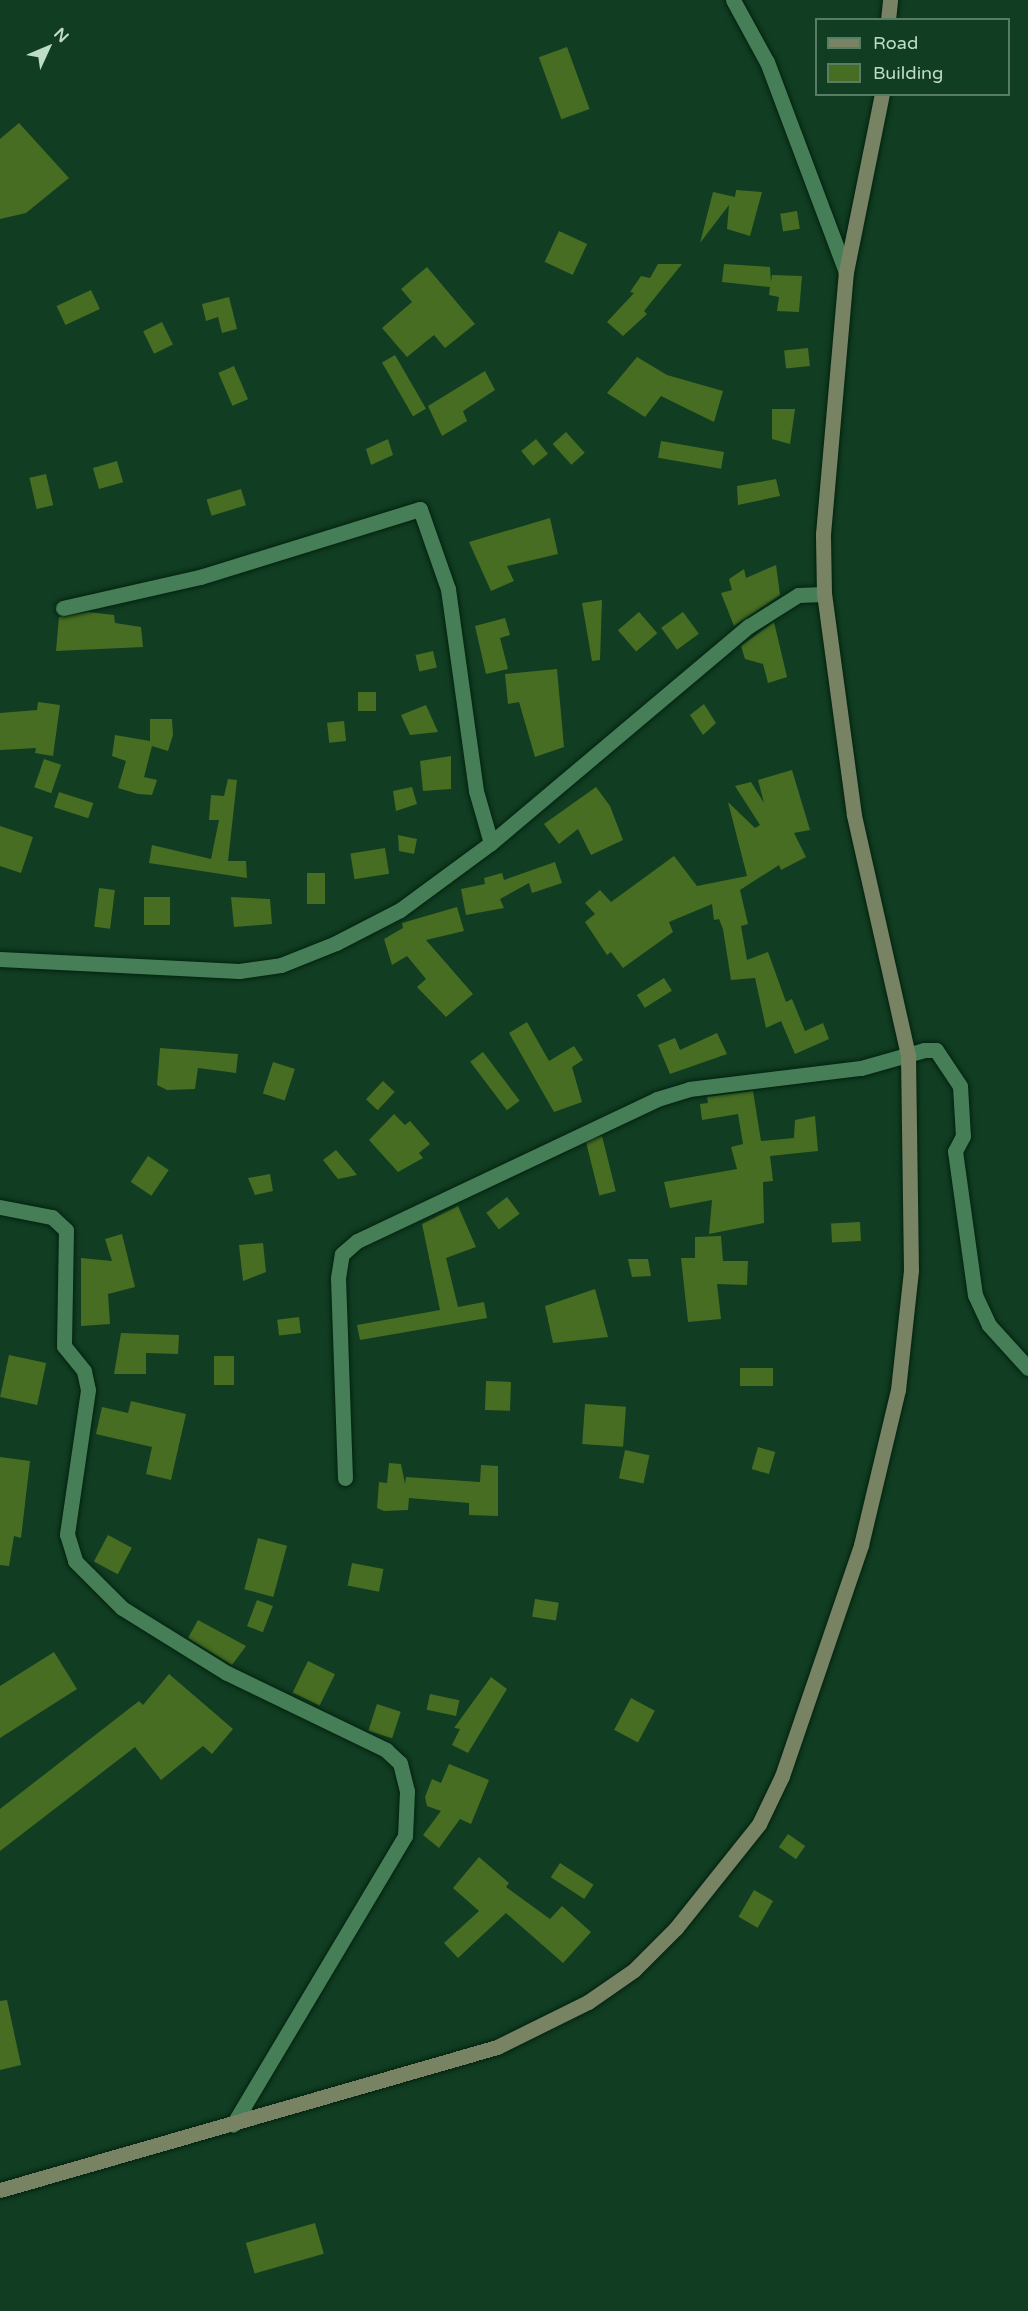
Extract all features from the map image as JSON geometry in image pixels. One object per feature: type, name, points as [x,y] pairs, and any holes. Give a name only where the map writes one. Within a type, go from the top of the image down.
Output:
[{"type":"main road","points":[[888,18],[890,0]]},
{"type":"main road","points":[[0,2190],[232,2125],[496,2047],[588,2002],[634,1971],[676,1928],[759,1824],[816,1688],[861,1545],[898,1390],[911,1270],[908,1055],[854,815],[824,594],[823,534],[846,272],[882,96]]},
{"type":"street","points":[[733,0],[767,62],[846,272]]},
{"type":"street","points":[[63,608],[200,577],[420,509],[448,589],[476,791],[491,843]]},
{"type":"street","points":[[0,959],[186,972],[281,965],[400,910],[491,843],[749,626],[798,596],[824,594]]},
{"type":"street","points":[[345,1478],[338,1278],[342,1254],[357,1241],[657,1099],[689,1089],[843,1071],[936,1050],[960,1086],[963,1136],[955,1151],[975,1295],[989,1325],[1028,1368]]},
{"type":"street","points":[[0,1207],[52,1216],[66,1230],[64,1346],[84,1371],[88,1390],[68,1534],[75,1561],[122,1608],[208,1661],[386,1750],[400,1763],[407,1791],[405,1836],[232,2125]]},
{"type":"building","points":[[567,47],[590,109],[561,119],[539,57]]},
{"type":"building","points":[[19,123],[69,178],[26,213],[0,219],[0,139]]},
{"type":"building","points":[[736,190],[762,192],[750,236],[727,229],[729,205],[700,243],[713,192],[735,197]]},
{"type":"building","points":[[797,211],[800,229],[783,231],[780,214]]},
{"type":"building","points":[[559,231],[587,244],[573,275],[545,262]]},
{"type":"building","points":[[658,264],[682,264],[644,311],[647,314],[623,336],[607,322],[634,293],[630,292],[641,276],[650,278]]},
{"type":"building","points":[[724,264],[770,267],[771,282],[772,275],[802,276],[799,312],[777,311],[779,297],[769,295],[770,287],[722,282]]},
{"type":"building","points":[[427,267],[475,324],[445,348],[434,335],[407,357],[382,328],[412,302],[401,289]]},
{"type":"building","points":[[91,290],[100,309],[65,325],[57,306]]},
{"type":"building","points":[[229,297],[237,329],[222,333],[218,317],[206,321],[202,304]]},
{"type":"building","points":[[162,322],[173,344],[154,354],[143,331]]},
{"type":"building","points":[[808,348],[810,366],[786,368],[784,351]]},
{"type":"building","points":[[395,355],[426,409],[413,416],[382,362]]},
{"type":"building","points":[[637,357],[667,375],[723,391],[714,422],[661,396],[645,417],[607,393]]},
{"type":"building","points":[[234,366],[248,399],[232,406],[218,373]]},
{"type":"building","points":[[485,371],[495,390],[463,411],[467,421],[442,436],[428,406]]},
{"type":"building","points":[[772,409],[795,409],[790,444],[772,439]]},
{"type":"building","points":[[566,432],[585,453],[571,465],[553,444]]},
{"type":"building","points":[[388,439],[393,455],[371,465],[366,449]]},
{"type":"building","points":[[536,439],[548,454],[533,466],[521,451]]},
{"type":"building","points":[[661,441],[724,452],[721,469],[658,458]]},
{"type":"building","points":[[117,461],[123,482],[99,489],[93,468]]},
{"type":"building","points":[[46,474],[53,505],[37,509],[29,478]]},
{"type":"building","points":[[776,479],[780,496],[738,505],[737,486]]},
{"type":"building","points":[[241,489],[246,505],[212,516],[207,500]]},
{"type":"building","points":[[550,518],[558,554],[507,566],[514,581],[491,591],[469,542]]},
{"type":"building","points":[[776,565],[780,595],[734,626],[721,593],[732,590],[729,579],[744,569],[746,578]]},
{"type":"building","points":[[602,600],[600,660],[592,661],[582,603]]},
{"type":"building","points":[[88,612],[114,615],[115,623],[141,627],[143,647],[56,651],[59,617]]},
{"type":"building","points":[[639,612],[657,633],[636,652],[618,630]]},
{"type":"building","points":[[683,612],[699,634],[677,650],[661,628]]},
{"type":"building","points":[[505,618],[510,635],[500,638],[508,669],[486,674],[475,626]]},
{"type":"building","points":[[774,622],[787,677],[768,683],[763,664],[745,659],[741,646]]},
{"type":"building","points":[[433,651],[437,668],[419,672],[415,655]]},
{"type":"building","points":[[557,669],[564,747],[535,757],[519,702],[508,704],[505,674]]},
{"type":"building","points":[[358,692],[376,692],[376,711],[358,711]]},
{"type":"building","points":[[38,702],[60,705],[53,756],[35,753],[36,748],[0,750],[0,713],[37,710]]},
{"type":"building","points":[[704,704],[716,723],[703,735],[690,715]]},
{"type":"building","points":[[426,705],[438,732],[410,735],[401,715]]},
{"type":"building","points":[[150,719],[172,719],[173,735],[168,751],[152,746],[144,777],[157,780],[152,795],[138,794],[118,788],[126,761],[112,756],[115,735],[150,741]]},
{"type":"building","points":[[344,721],[346,741],[329,743],[327,723]]},
{"type":"building","points":[[451,756],[451,789],[423,791],[420,761]]},
{"type":"building","points":[[44,759],[61,765],[51,793],[34,787]]},
{"type":"building","points":[[792,770],[810,830],[794,833],[806,857],[781,870],[779,865],[740,890],[748,924],[741,926],[747,960],[768,952],[786,1002],[792,999],[805,1031],[823,1023],[829,1039],[795,1054],[781,1021],[766,1028],[755,978],[731,980],[723,929],[719,919],[714,920],[712,904],[669,922],[673,932],[623,968],[611,952],[607,955],[585,922],[595,914],[585,903],[600,890],[611,902],[674,856],[697,886],[747,876],[728,802],[755,828],[760,825],[735,786],[751,782],[764,803],[758,780]]},
{"type":"building","points":[[228,779],[237,780],[228,861],[246,861],[247,878],[149,863],[152,845],[211,859],[219,820],[209,820],[211,795],[224,796]]},
{"type":"building","points":[[412,787],[417,804],[396,811],[393,791]]},
{"type":"building","points":[[596,787],[610,806],[623,840],[591,855],[578,829],[559,844],[544,824]]},
{"type":"building","points":[[59,792],[93,803],[88,818],[54,807]]},
{"type":"building","points":[[0,826],[33,837],[21,873],[0,866]]},
{"type":"building","points":[[398,835],[417,839],[414,854],[399,851]]},
{"type":"building","points":[[385,848],[389,874],[354,879],[350,853]]},
{"type":"building","points":[[555,862],[562,883],[532,893],[529,883],[500,899],[504,908],[466,915],[461,889],[485,884],[484,878],[502,873],[504,880]]},
{"type":"building","points":[[307,873],[325,873],[325,904],[307,904]]},
{"type":"building","points":[[99,888],[115,890],[110,929],[94,927]]},
{"type":"building","points":[[144,897],[170,897],[170,925],[144,925]]},
{"type":"building","points":[[231,897],[270,899],[272,924],[234,927]]},
{"type":"building","points":[[457,907],[464,931],[426,940],[473,994],[446,1017],[417,987],[426,979],[407,956],[392,965],[384,939],[403,928],[402,923]]},
{"type":"building","points":[[664,978],[672,991],[645,1008],[637,995]]},
{"type":"building","points":[[527,1022],[549,1061],[574,1046],[583,1060],[572,1067],[582,1102],[554,1112],[509,1033]]},
{"type":"building","points":[[717,1033],[727,1054],[670,1074],[658,1045],[675,1038],[680,1050]]},
{"type":"building","points":[[160,1048],[238,1054],[236,1073],[198,1068],[195,1089],[167,1090],[157,1085]]},
{"type":"building","points":[[483,1052],[520,1101],[507,1110],[470,1062]]},
{"type":"building","points":[[273,1062],[295,1069],[285,1100],[263,1093]]},
{"type":"building","points":[[383,1081],[395,1092],[378,1110],[366,1099]]},
{"type":"building","points":[[753,1091],[761,1141],[794,1138],[795,1120],[815,1116],[818,1151],[770,1156],[773,1181],[763,1182],[764,1223],[709,1234],[712,1200],[670,1208],[664,1182],[737,1169],[731,1147],[743,1144],[738,1114],[702,1120],[700,1104],[708,1103],[707,1097]]},
{"type":"building","points":[[394,1114],[405,1125],[410,1121],[430,1144],[419,1153],[423,1158],[398,1172],[369,1140]]},
{"type":"building","points":[[602,1136],[616,1191],[599,1195],[586,1140]]},
{"type":"building","points":[[336,1150],[357,1175],[338,1179],[323,1160]]},
{"type":"building","points":[[148,1156],[169,1170],[151,1196],[131,1182]]},
{"type":"building","points":[[270,1174],[273,1191],[255,1195],[248,1178]]},
{"type":"building","points":[[507,1197],[520,1214],[499,1229],[486,1213]]},
{"type":"building","points":[[458,1206],[476,1247],[446,1258],[458,1307],[484,1302],[487,1318],[360,1340],[357,1325],[440,1310],[422,1224]]},
{"type":"building","points":[[860,1222],[861,1241],[832,1242],[831,1224]]},
{"type":"building","points":[[122,1234],[135,1287],[108,1294],[110,1324],[81,1326],[81,1258],[112,1261],[105,1239]]},
{"type":"building","points":[[721,1236],[723,1261],[748,1261],[747,1285],[717,1284],[721,1319],[688,1322],[681,1258],[695,1258],[695,1237]]},
{"type":"building","points":[[263,1243],[266,1272],[243,1281],[239,1245]]},
{"type":"building","points":[[628,1259],[648,1259],[651,1276],[632,1277]]},
{"type":"building","points":[[595,1289],[608,1337],[553,1343],[545,1306]]},
{"type":"building","points":[[299,1317],[301,1333],[279,1336],[277,1320]]},
{"type":"building","points":[[121,1333],[179,1335],[178,1354],[146,1353],[146,1374],[114,1374]]},
{"type":"building","points":[[9,1355],[46,1363],[37,1405],[0,1397]]},
{"type":"building","points":[[214,1356],[234,1356],[234,1385],[214,1385]]},
{"type":"building","points":[[740,1368],[773,1368],[773,1386],[740,1386]]},
{"type":"building","points":[[486,1381],[511,1382],[510,1411],[485,1410]]},
{"type":"building","points":[[131,1401],[186,1414],[171,1480],[146,1474],[152,1447],[96,1434],[102,1407],[128,1413]]},
{"type":"building","points":[[585,1404],[626,1407],[623,1447],[582,1444]]},
{"type":"building","points":[[758,1447],[775,1452],[769,1474],[752,1469]]},
{"type":"building","points":[[625,1450],[649,1455],[643,1484],[619,1478]]},
{"type":"building","points":[[0,1457],[30,1461],[21,1538],[14,1536],[9,1566],[0,1565]]},
{"type":"building","points":[[389,1463],[401,1464],[405,1484],[406,1477],[480,1482],[481,1465],[498,1466],[498,1516],[469,1515],[469,1503],[409,1498],[408,1510],[384,1511],[377,1508],[379,1482],[387,1483]]},
{"type":"building","points":[[108,1535],[132,1548],[118,1574],[94,1561]]},
{"type":"building","points":[[258,1538],[287,1546],[273,1597],[244,1589]]},
{"type":"building","points":[[352,1563],[383,1569],[379,1592],[348,1586]]},
{"type":"building","points":[[535,1599],[559,1603],[556,1621],[532,1617]]},
{"type":"building","points":[[257,1600],[273,1606],[263,1632],[247,1626]]},
{"type":"building","points":[[198,1620],[246,1646],[232,1665],[188,1638]]},
{"type":"building","points":[[54,1652],[77,1689],[0,1738],[0,1686]]},
{"type":"building","points":[[308,1661],[335,1674],[320,1706],[293,1692]]},
{"type":"building","points":[[169,1674],[233,1729],[212,1754],[203,1746],[161,1780],[135,1747],[0,1851],[0,1809],[139,1701],[143,1705]]},
{"type":"building","points":[[491,1677],[507,1689],[468,1753],[452,1745],[460,1729],[454,1728]]},
{"type":"building","points":[[430,1694],[459,1700],[456,1716],[427,1710]]},
{"type":"building","points":[[631,1698],[655,1711],[638,1742],[614,1730]]},
{"type":"building","points":[[377,1704],[401,1712],[392,1738],[368,1731]]},
{"type":"building","points":[[449,1764],[489,1780],[471,1824],[460,1819],[439,1848],[423,1835],[441,1811],[427,1806],[425,1797],[432,1779],[441,1783]]},
{"type":"building","points":[[788,1834],[805,1846],[796,1859],[779,1847]]},
{"type":"building","points":[[479,1857],[509,1883],[506,1887],[550,1919],[562,1906],[591,1932],[563,1963],[506,1913],[458,1958],[444,1943],[479,1911],[453,1888]]},
{"type":"building","points":[[560,1863],[594,1885],[584,1899],[551,1877]]},
{"type":"building","points":[[754,1890],[773,1901],[758,1928],[739,1917]]},
{"type":"building","points":[[7,2000],[21,2065],[0,2070],[0,2001]]},
{"type":"building","points":[[315,2223],[324,2254],[255,2274],[246,2243]]}]
